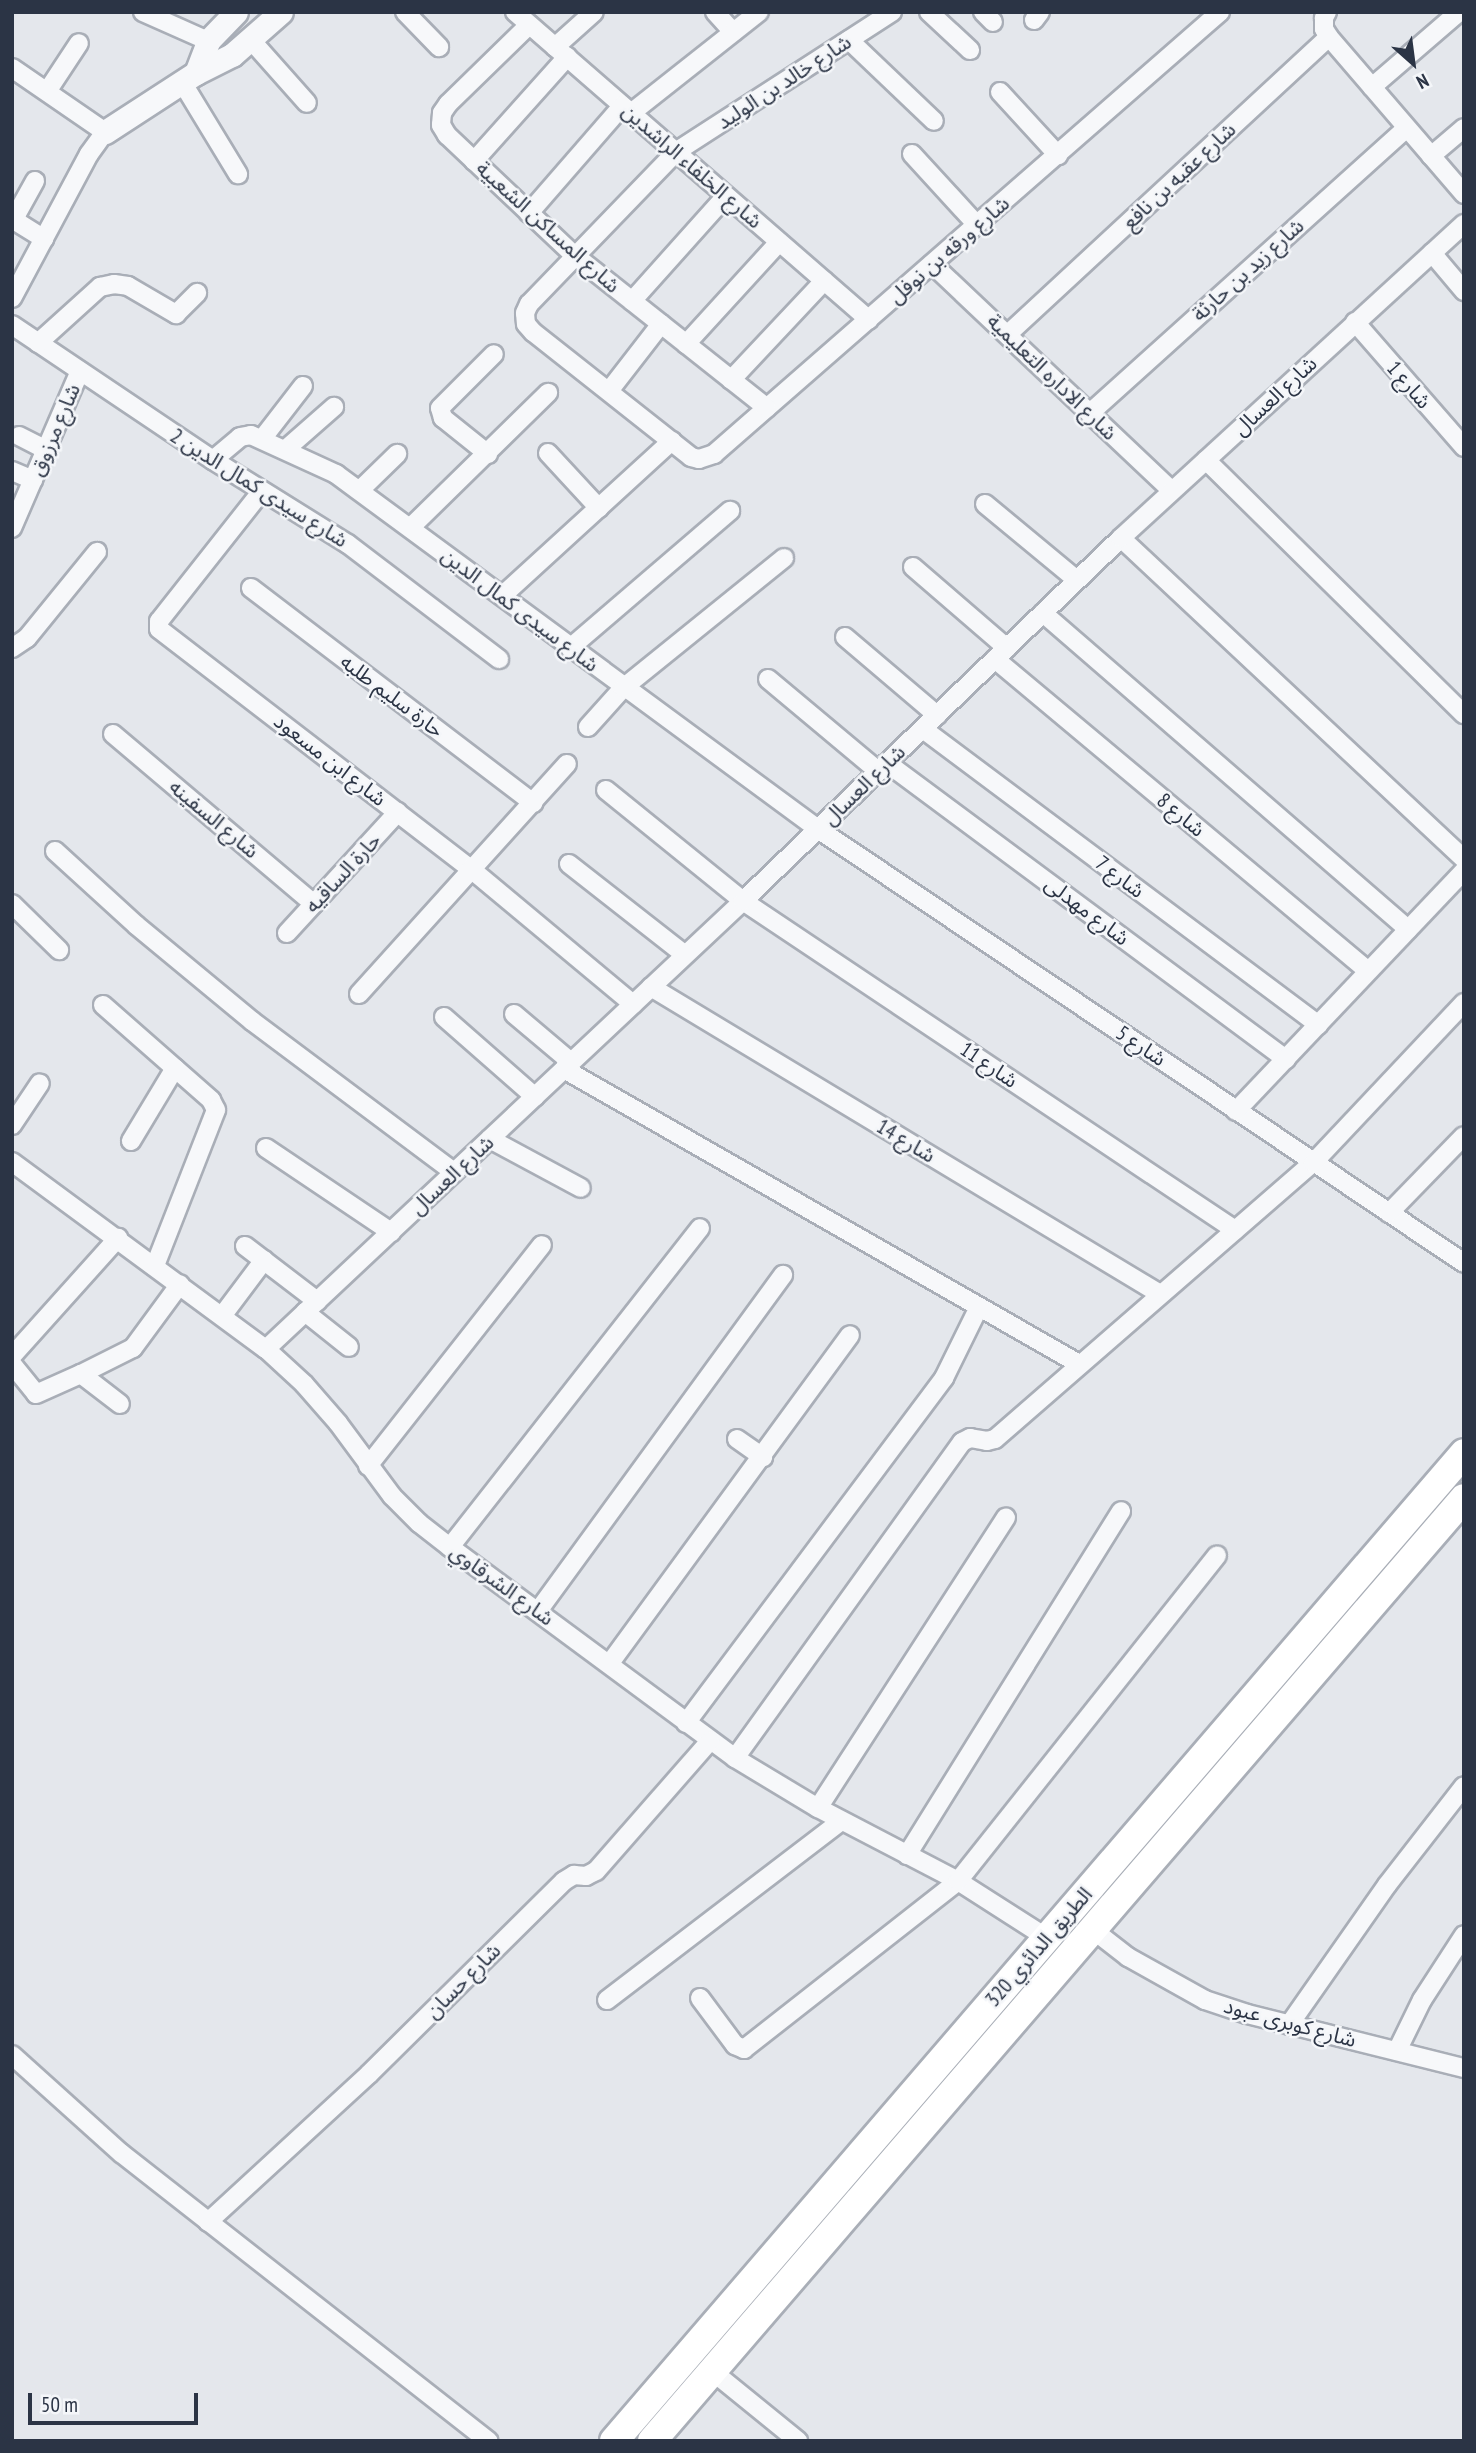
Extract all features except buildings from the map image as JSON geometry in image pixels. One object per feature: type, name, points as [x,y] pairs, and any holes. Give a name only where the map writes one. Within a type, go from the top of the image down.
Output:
[{"type":"main road","name":"الطريق الدائري 320","points":[[614,2441],[1464,1453]]},
{"type":"main road","name":"الطريق الدائري 320","points":[[652,2441],[1464,1499]]},
{"type":"main road","points":[[859,2156],[880,2174]]},
{"type":"street","points":[[143,12],[208,41]]},
{"type":"street","points":[[189,77],[208,41],[236,12]]},
{"type":"street","points":[[12,298],[20,266],[44,239],[89,154],[106,132],[189,77],[232,55],[281,12]]},
{"type":"street","points":[[405,12],[439,47]]},
{"type":"street","name":"شارع الخلفاء الراشدين","points":[[515,12],[869,320]]},
{"type":"street","points":[[474,161],[594,12]]},
{"type":"street","points":[[715,12],[733,32]]},
{"type":"street","points":[[529,214],[627,109],[758,12]]},
{"type":"street","name":"شارع خالد بن الوليد","points":[[574,255],[676,152],[892,12]]},
{"type":"street","points":[[929,12],[970,50]]},
{"type":"street","name":"شارع ورقه بن نوفل","points":[[574,255],[529,304],[525,313],[526,324],[691,457],[707,458],[869,320],[1220,12]]},
{"type":"street","points":[[1327,12],[1324,29],[1329,37],[1464,194]]},
{"type":"street","points":[[1372,87],[1459,12]]},
{"type":"street","name":"شارع المساكن الشعبية","points":[[529,25],[442,113],[441,125],[447,135],[574,255],[767,408]]},
{"type":"street","name":"شارع عقبه بن نافع","points":[[1008,334],[1329,37]]},
{"type":"street","points":[[251,40],[307,103]]},
{"type":"street","points":[[849,40],[934,121]]},
{"type":"street","points":[[48,90],[79,43]]},
{"type":"street","points":[[12,68],[106,132]]},
{"type":"street","points":[[189,77],[238,174]]},
{"type":"street","points":[[1000,92],[1058,155]]},
{"type":"street","name":"شارع زيد بن حارثة","points":[[1090,413],[1407,128]]},
{"type":"street","points":[[1431,156],[1464,128]]},
{"type":"street","points":[[912,154],[977,225]]},
{"type":"street","points":[[35,181],[16,215],[17,222],[44,239]]},
{"type":"street","points":[[632,301],[726,196]]},
{"type":"street","name":"شارع العسال","points":[[266,1349],[743,901],[1121,538],[1464,225]]},
{"type":"street","points":[[686,344],[779,242]]},
{"type":"street","points":[[1432,253],[1464,291]]},
{"type":"street","name":"شارع الاداره التعليمية","points":[[932,264],[1172,491]]},
{"type":"street","points":[[731,380],[824,281]]},
{"type":"street","points":[[38,343],[100,287],[114,284],[128,286],[176,314],[182,311],[197,293]]},
{"type":"street","name":"شارع 1","points":[[1355,322],[1464,447]]},
{"type":"street","points":[[609,391],[661,324]]},
{"type":"street","name":"شارع سيدى كمال الدين 2","points":[[12,325],[261,492],[348,544],[499,659]]},
{"type":"street","points":[[488,454],[443,418],[440,408],[494,354]]},
{"type":"street","name":"شارع مرزوق","points":[[12,528],[80,371]]},
{"type":"street","points":[[213,460],[240,437],[251,435],[262,439],[303,386]]},
{"type":"street","points":[[411,527],[548,393]]},
{"type":"street","points":[[286,449],[334,407]]},
{"type":"street","points":[[19,436],[46,450]]},
{"type":"street","name":"شارع سيدى كمال الدين","points":[[262,439],[286,449],[360,490],[623,688],[818,829]]},
{"type":"street","points":[[502,596],[672,441]]},
{"type":"street","points":[[548,453],[599,508]]},
{"type":"street","points":[[360,490],[397,454]]},
{"type":"street","points":[[1206,460],[1464,714]]},
{"type":"street","points":[[12,471],[33,480]]},
{"type":"street","name":"شارع ابن مسعود","points":[[261,492],[159,621],[159,629],[398,812],[632,1004]]},
{"type":"street","points":[[985,505],[1077,580]]},
{"type":"street","points":[[570,648],[730,511]]},
{"type":"street","points":[[1121,538],[1464,859]]},
{"type":"street","points":[[12,648],[27,638],[97,552]]},
{"type":"street","points":[[588,727],[623,688],[784,558]]},
{"type":"street","name":"شارع 8","points":[[913,567],[1001,654],[1368,971]]},
{"type":"street","name":"حارة سليم طلبه","points":[[251,588],[533,803]]},
{"type":"street","points":[[1043,613],[1408,929]]},
{"type":"street","points":[[845,637],[937,715]]},
{"type":"street","name":"شارع مهدلى","points":[[768,678],[883,767],[1286,1059]]},
{"type":"street","name":"شارع 7","points":[[923,729],[1318,1025]]},
{"type":"street","name":"شارع السفينه","points":[[113,734],[314,904]]},
{"type":"street","points":[[359,994],[568,764]]},
{"type":"street","name":"شارع 11","points":[[606,790],[743,901],[1235,1230]]},
{"type":"street","name":"حارة الساقيه","points":[[287,933],[398,812]]},
{"type":"street","name":"شارع 5","points":[[818,829],[1463,1261]]},
{"type":"street","points":[[55,851],[136,925],[252,1021],[454,1172]]},
{"type":"street","points":[[569,864],[685,955]]},
{"type":"street","points":[[1237,1111],[1464,871]]},
{"type":"street","points":[[12,904],[59,950]]},
{"type":"street","name":"شارع 14","points":[[651,987],[1160,1294]]},
{"type":"street","points":[[735,1758],[962,1442],[970,1438],[987,1441],[995,1439],[1313,1163],[1464,1003]]},
{"type":"street","points":[[103,1005],[211,1100],[216,1110],[155,1266]]},
{"type":"street","points":[[514,1014],[568,1066],[1079,1364]]},
{"type":"street","points":[[444,1017],[535,1097]]},
{"type":"street","points":[[131,1141],[176,1068]]},
{"type":"street","points":[[12,1125],[40,1083]]},
{"type":"street","points":[[1389,1213],[1464,1136]]},
{"type":"street","points":[[490,1139],[580,1188]]},
{"type":"street","points":[[266,1148],[391,1232]]},
{"type":"street","name":"شارع الشرقاوي","points":[[12,1162],[266,1349],[304,1384],[392,1496],[419,1524],[735,1758],[841,1821],[958,1881],[1047,1938]]},
{"type":"street","points":[[450,1547],[700,1228]]},
{"type":"street","points":[[12,1356],[118,1238]]},
{"type":"street","points":[[369,1466],[542,1245]]},
{"type":"street","points":[[245,1247],[264,1260],[349,1347]]},
{"type":"street","points":[[222,1316],[264,1260]]},
{"type":"street","points":[[538,1611],[783,1275]]},
{"type":"street","points":[[12,1364],[36,1394],[81,1374],[133,1348],[180,1284]]},
{"type":"street","points":[[686,1723],[944,1378],[979,1307]]},
{"type":"street","points":[[610,1663],[850,1335]]},
{"type":"street","points":[[81,1374],[120,1404]]},
{"type":"street","points":[[737,1439],[763,1457]]},
{"type":"street","points":[[907,1855],[1121,1511]]},
{"type":"street","points":[[818,1808],[1006,1517]]},
{"type":"street","points":[[700,1998],[735,2045],[744,2049],[958,1881],[1217,1555]]},
{"type":"street","name":"شارع حسان","points":[[208,2222],[369,2074],[564,1881],[574,1875],[586,1876],[596,1871],[710,1741]]},
{"type":"street","points":[[1289,2025],[1387,1885],[1464,1786]]},
{"type":"street","points":[[607,2000],[841,1821]]},
{"type":"street","name":"شارع كوبرى عبود","points":[[1092,1929],[1128,1957],[1166,1981],[1205,2000],[1289,2025],[1464,2068]]},
{"type":"street","points":[[1397,2051],[1422,2000],[1464,1935]]},
{"type":"street","points":[[12,2055],[121,2152],[488,2441]]},
{"type":"street","points":[[712,2371],[798,2441]]}]
